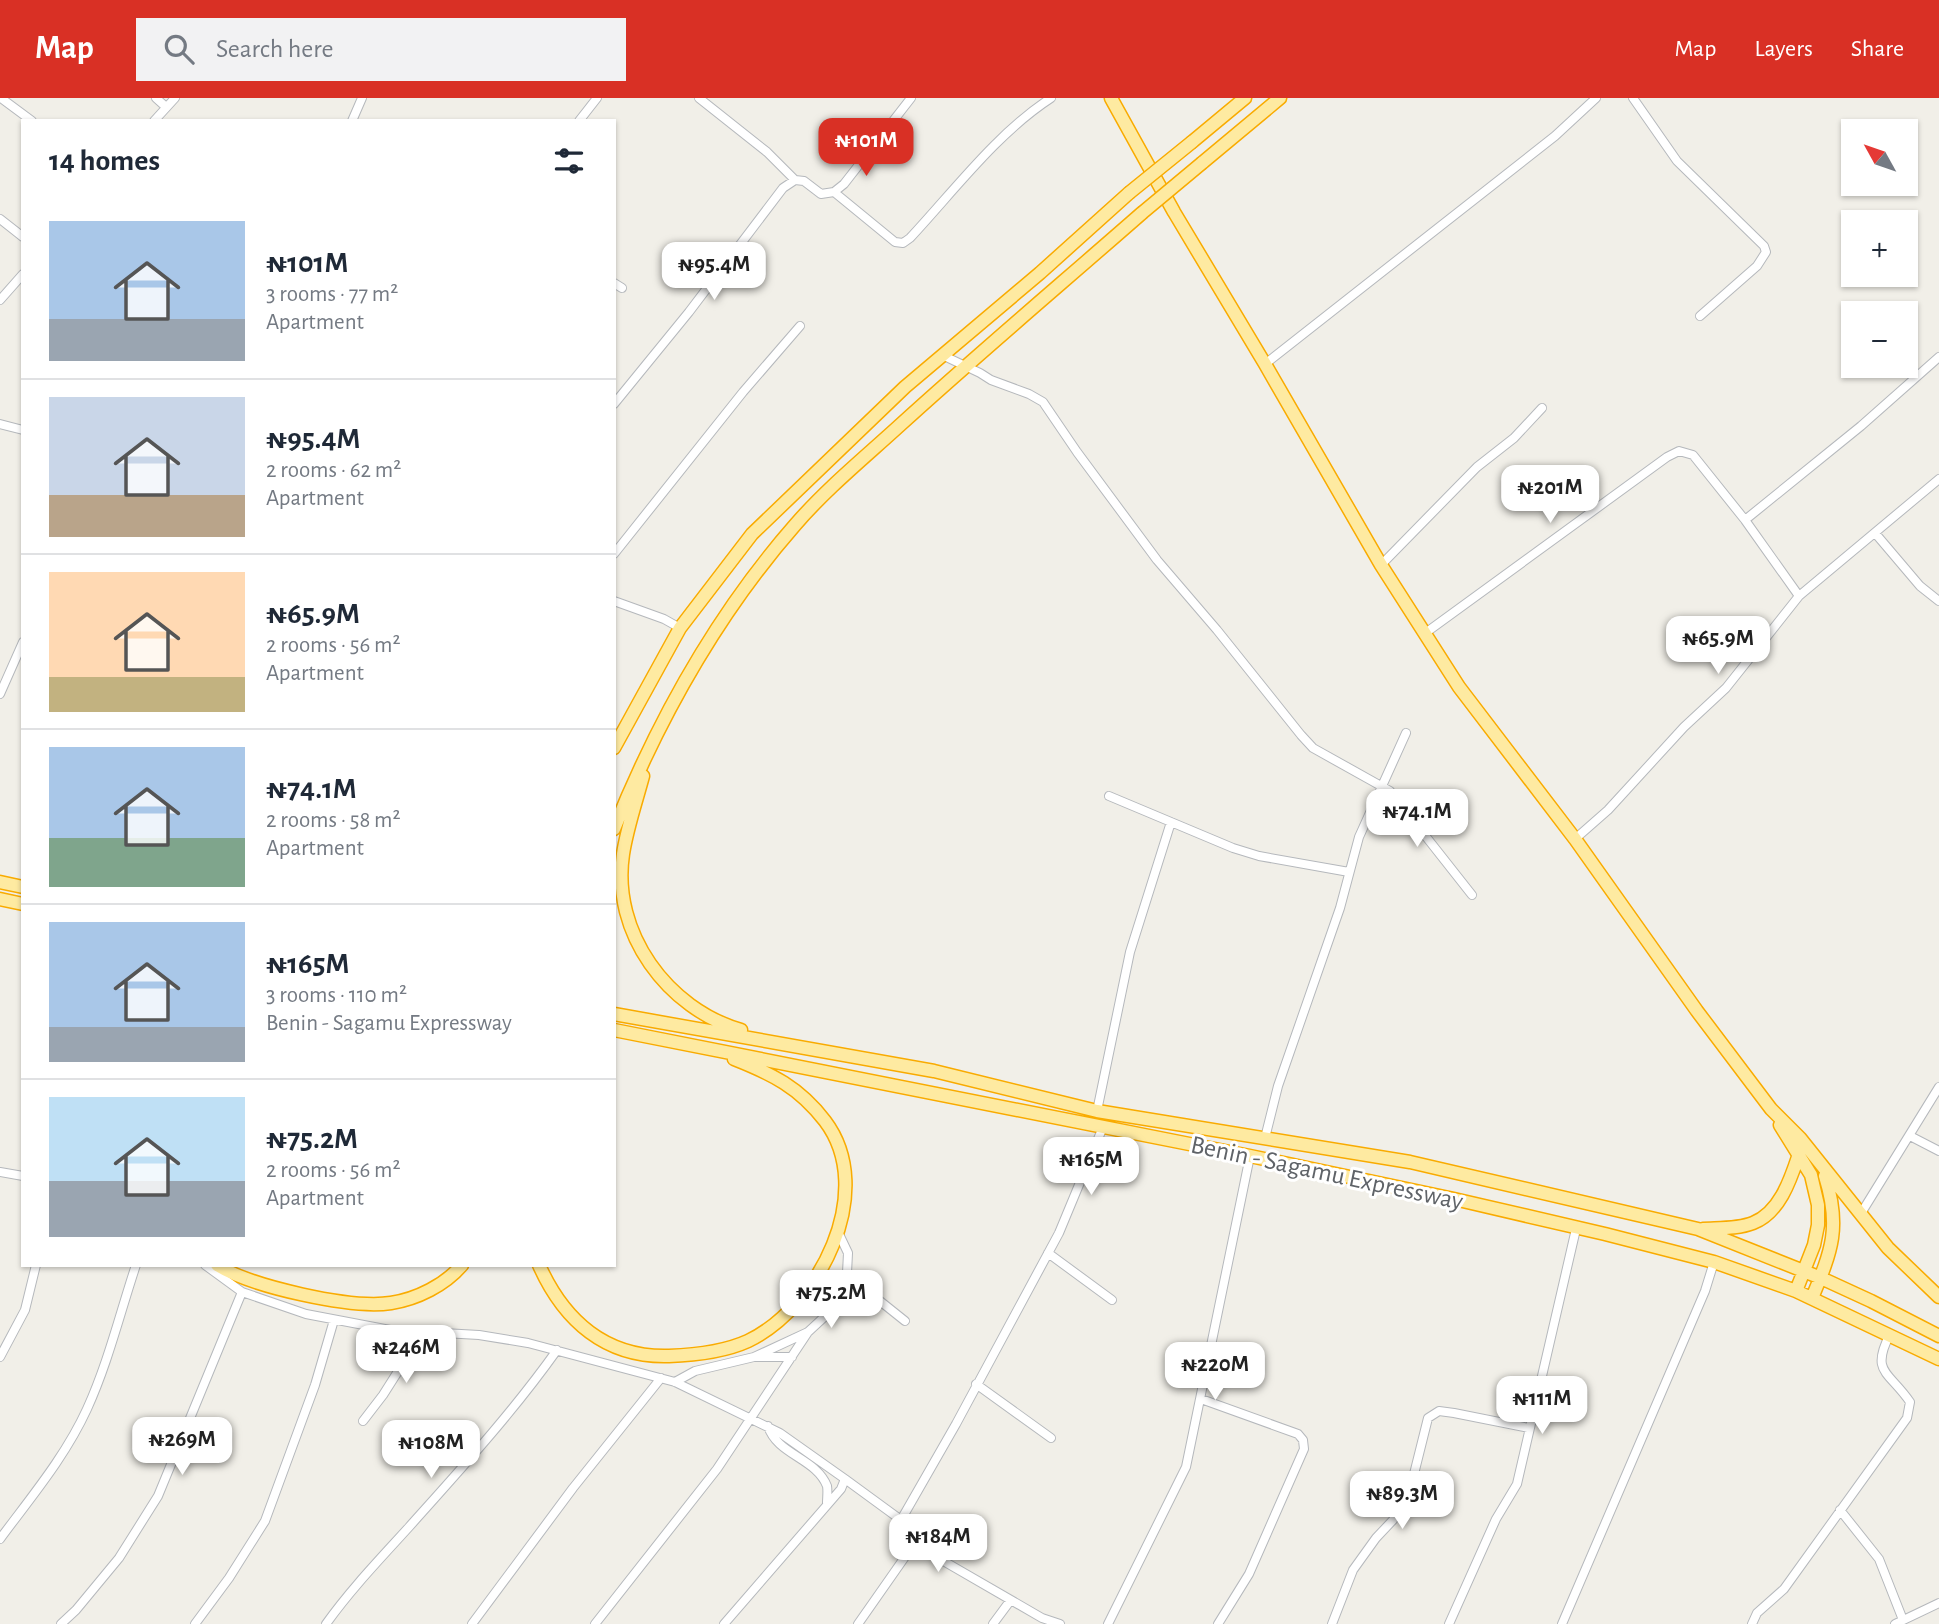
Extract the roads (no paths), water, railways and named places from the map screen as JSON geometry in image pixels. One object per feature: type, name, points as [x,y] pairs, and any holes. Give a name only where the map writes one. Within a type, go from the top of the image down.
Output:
[{"type":"highway","points":[[1111,98],[1174,212],[1381,565],[1459,687],[1772,1109],[1800,1138],[1888,1248],[1939,1297]]},
{"type":"highway","points":[[616,744],[680,628],[752,534],[905,387],[1040,273],[1129,193],[1245,98]]},
{"type":"highway","points":[[616,824],[651,742],[690,672],[746,585],[796,523],[966,367],[1142,213],[1280,98]]},
{"type":"highway","points":[[651,742],[623,856],[623,893],[627,915],[636,937],[654,971],[669,989],[688,1005],[722,1024],[807,1049]]},
{"type":"highway","points":[[0,882],[21,887]]},
{"type":"highway","points":[[0,899],[21,904]]},
{"type":"highway","points":[[616,1014],[972,1079],[1097,1111],[1446,1169],[1702,1230],[1821,1278],[1939,1336]]},
{"type":"highway","name":"Benin - Sagamu Expressway","points":[[616,1030],[1454,1199],[1714,1262],[1796,1291],[1939,1359]]},
{"type":"highway","points":[[540,1267],[570,1317],[609,1346],[648,1357],[713,1352],[748,1341],[794,1307],[814,1283],[838,1232],[845,1194],[844,1166],[836,1141],[826,1122],[800,1092],[770,1073],[694,1045]]},
{"type":"highway","points":[[1772,1109],[1811,1175],[1818,1205],[1818,1225],[1796,1291]]},
{"type":"highway","points":[[1702,1230],[1752,1224],[1765,1216],[1781,1197],[1798,1157]]},
{"type":"highway","points":[[1812,1298],[1835,1234],[1831,1195],[1823,1169]]},
{"type":"highway","points":[[222,1267],[273,1288],[346,1301],[389,1303],[412,1298],[434,1287],[460,1267]]},
{"type":"street","points":[[1,98],[29,119]]},
{"type":"street","points":[[156,98],[166,107]]},
{"type":"street","points":[[157,119],[175,98]]},
{"type":"street","points":[[353,119],[362,98]]},
{"type":"street","points":[[581,119],[597,98]]},
{"type":"street","points":[[699,98],[767,152],[795,180],[804,181],[821,194],[834,192],[844,184],[911,98]]},
{"type":"street","points":[[834,192],[895,242],[903,243],[910,239],[1003,138],[1029,113],[1051,98]]},
{"type":"street","points":[[1265,364],[1555,136],[1596,98]]},
{"type":"street","points":[[1633,98],[1677,161],[1766,251],[1757,266],[1700,316]]},
{"type":"street","points":[[616,402],[689,312],[783,188],[795,180]]},
{"type":"street","points":[[0,219],[21,235]]},
{"type":"street","points":[[0,300],[21,276]]},
{"type":"street","points":[[616,551],[743,392],[800,326]]},
{"type":"street","points":[[942,355],[1043,402],[1157,560],[1301,735],[1313,748],[1390,792],[1472,895]]},
{"type":"street","points":[[1745,520],[1861,426],[1939,357]]},
{"type":"street","points":[[1381,565],[1477,467],[1514,439],[1542,408]]},
{"type":"street","points":[[0,424],[21,429]]},
{"type":"street","points":[[1424,634],[1667,457],[1679,451],[1693,454],[1745,520],[1798,596]]},
{"type":"street","points":[[1574,839],[1608,810],[1684,727],[1726,688],[1798,596],[1939,479]]},
{"type":"street","points":[[1875,533],[1920,586],[1939,601]]},
{"type":"street","points":[[616,602],[664,619],[680,628]]},
{"type":"street","points":[[0,694],[21,647]]},
{"type":"street","points":[[1265,1138],[1278,1086],[1340,908],[1359,837],[1406,733]]},
{"type":"street","points":[[1109,796],[1246,852],[1349,872]]},
{"type":"street","points":[[1097,1111],[1130,952],[1171,822]]},
{"type":"street","points":[[1860,1215],[1939,1087]]},
{"type":"street","points":[[901,1520],[1048,1253],[1076,1195],[1103,1127]]},
{"type":"street","points":[[1910,1136],[1939,1151]]},
{"type":"street","points":[[1108,1624],[1186,1466],[1250,1156]]},
{"type":"street","points":[[0,1172],[21,1176]]},
{"type":"street","points":[[1449,1624],[1496,1519],[1517,1484],[1576,1228]]},
{"type":"street","points":[[596,1624],[718,1469],[808,1332],[835,1307],[842,1296],[846,1284],[848,1253],[838,1232]]},
{"type":"street","points":[[1048,1253],[1112,1300]]},
{"type":"street","points":[[1562,1624],[1705,1291],[1714,1262]]},
{"type":"street","points":[[0,1357],[25,1310],[36,1267]]},
{"type":"street","points":[[0,1539],[46,1480],[86,1410],[113,1339],[135,1267]]},
{"type":"street","points":[[208,1267],[242,1292],[306,1314],[390,1330],[479,1335],[557,1350],[675,1381],[768,1426],[901,1520],[905,1532],[914,1544],[1010,1601],[1060,1624]]},
{"type":"street","points":[[846,1284],[880,1301],[905,1321]]},
{"type":"street","points":[[61,1624],[119,1558],[158,1496],[242,1292]]},
{"type":"street","points":[[195,1624],[229,1578],[265,1521],[315,1385],[334,1320]]},
{"type":"street","points":[[363,1421],[423,1332]]},
{"type":"street","points":[[675,1381],[695,1371],[754,1357],[808,1332]]},
{"type":"street","points":[[1752,1624],[1757,1614],[1784,1589],[1907,1418],[1910,1402],[1883,1369],[1880,1361],[1890,1334]]},
{"type":"street","points":[[326,1624],[349,1591],[468,1459],[557,1350]]},
{"type":"street","points":[[754,1357],[792,1357]]},
{"type":"street","points":[[472,1624],[573,1488],[661,1378]]},
{"type":"street","points":[[976,1384],[1051,1437]]},
{"type":"street","points":[[1201,1399],[1298,1434],[1303,1440],[1304,1449],[1259,1555],[1218,1624]]},
{"type":"street","points":[[1332,1624],[1353,1570],[1393,1520],[1412,1482],[1428,1418],[1439,1411],[1454,1412],[1529,1428]]},
{"type":"street","points":[[768,1426],[771,1437],[777,1444],[816,1471],[827,1487],[828,1503]]},
{"type":"street","points":[[724,1624],[841,1489],[845,1479]]},
{"type":"street","points":[[1840,1510],[1879,1559],[1899,1622],[1939,1604]]},
{"type":"street","points":[[859,1624],[914,1544]]},
{"type":"street","points":[[993,1624],[1010,1601]]}]
